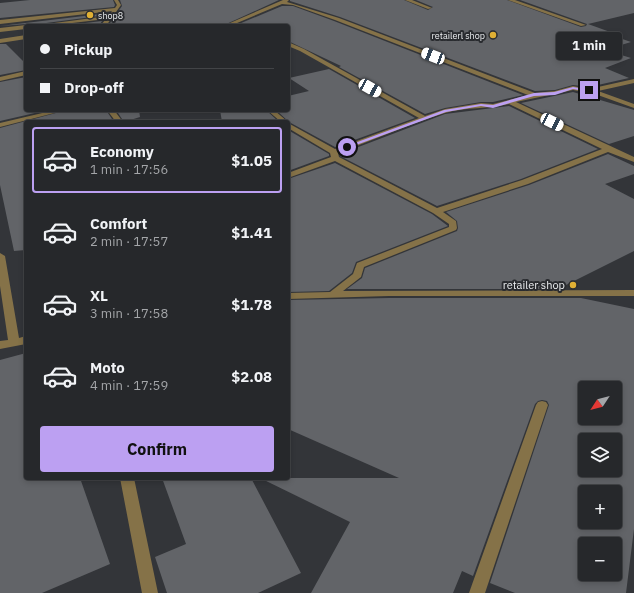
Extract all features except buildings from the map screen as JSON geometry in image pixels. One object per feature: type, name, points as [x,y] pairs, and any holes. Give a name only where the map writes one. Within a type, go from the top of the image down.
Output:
[{"type":"street","points":[[104,24],[119,5],[116,0]]},
{"type":"street","points":[[229,24],[289,0]]},
{"type":"street","points":[[406,0],[430,8]]},
{"type":"street","points":[[510,0],[583,25]]},
{"type":"street","points":[[282,2],[294,4],[336,19],[534,95]]},
{"type":"street","points":[[0,22],[115,9]]},
{"type":"street","points":[[51,24],[109,17]]},
{"type":"street","points":[[0,30],[24,27]]},
{"type":"street","points":[[0,41],[24,37]]},
{"type":"street","points":[[290,45],[302,50],[424,118]]},
{"type":"street","points":[[0,79],[24,73]]},
{"type":"street","points":[[290,175],[424,118],[456,109],[481,105],[493,106],[534,95],[555,93],[573,88],[599,90],[634,81]]},
{"type":"street","points":[[589,90],[634,106]]},
{"type":"street","points":[[511,102],[634,160]]},
{"type":"street","points":[[0,125],[55,112]]},
{"type":"street","points":[[112,112],[118,120]]},
{"type":"street","points":[[272,112],[282,120]]},
{"type":"street","points":[[290,126],[335,155],[436,210],[453,223],[453,228],[360,265],[358,274],[333,294]]},
{"type":"street","points":[[436,210],[525,182],[608,149]]},
{"type":"street","points":[[0,256],[14,342]]},
{"type":"street","points":[[290,296],[389,293],[634,293]]},
{"type":"street","points":[[0,345],[24,340]]},
{"type":"street","points":[[477,593],[542,405]]},
{"type":"street","points":[[127,480],[150,593]]},
{"type":"place","name":"shop8","points":[[90,15]]},
{"type":"place","name":"retailerl shop","points":[[493,35]]},
{"type":"place","name":"retailer shop","points":[[573,285]]},
{"type":"route","points":[[347,147],[445,111],[481,105],[493,106],[534,95],[555,93],[573,88],[589,90]]}]
